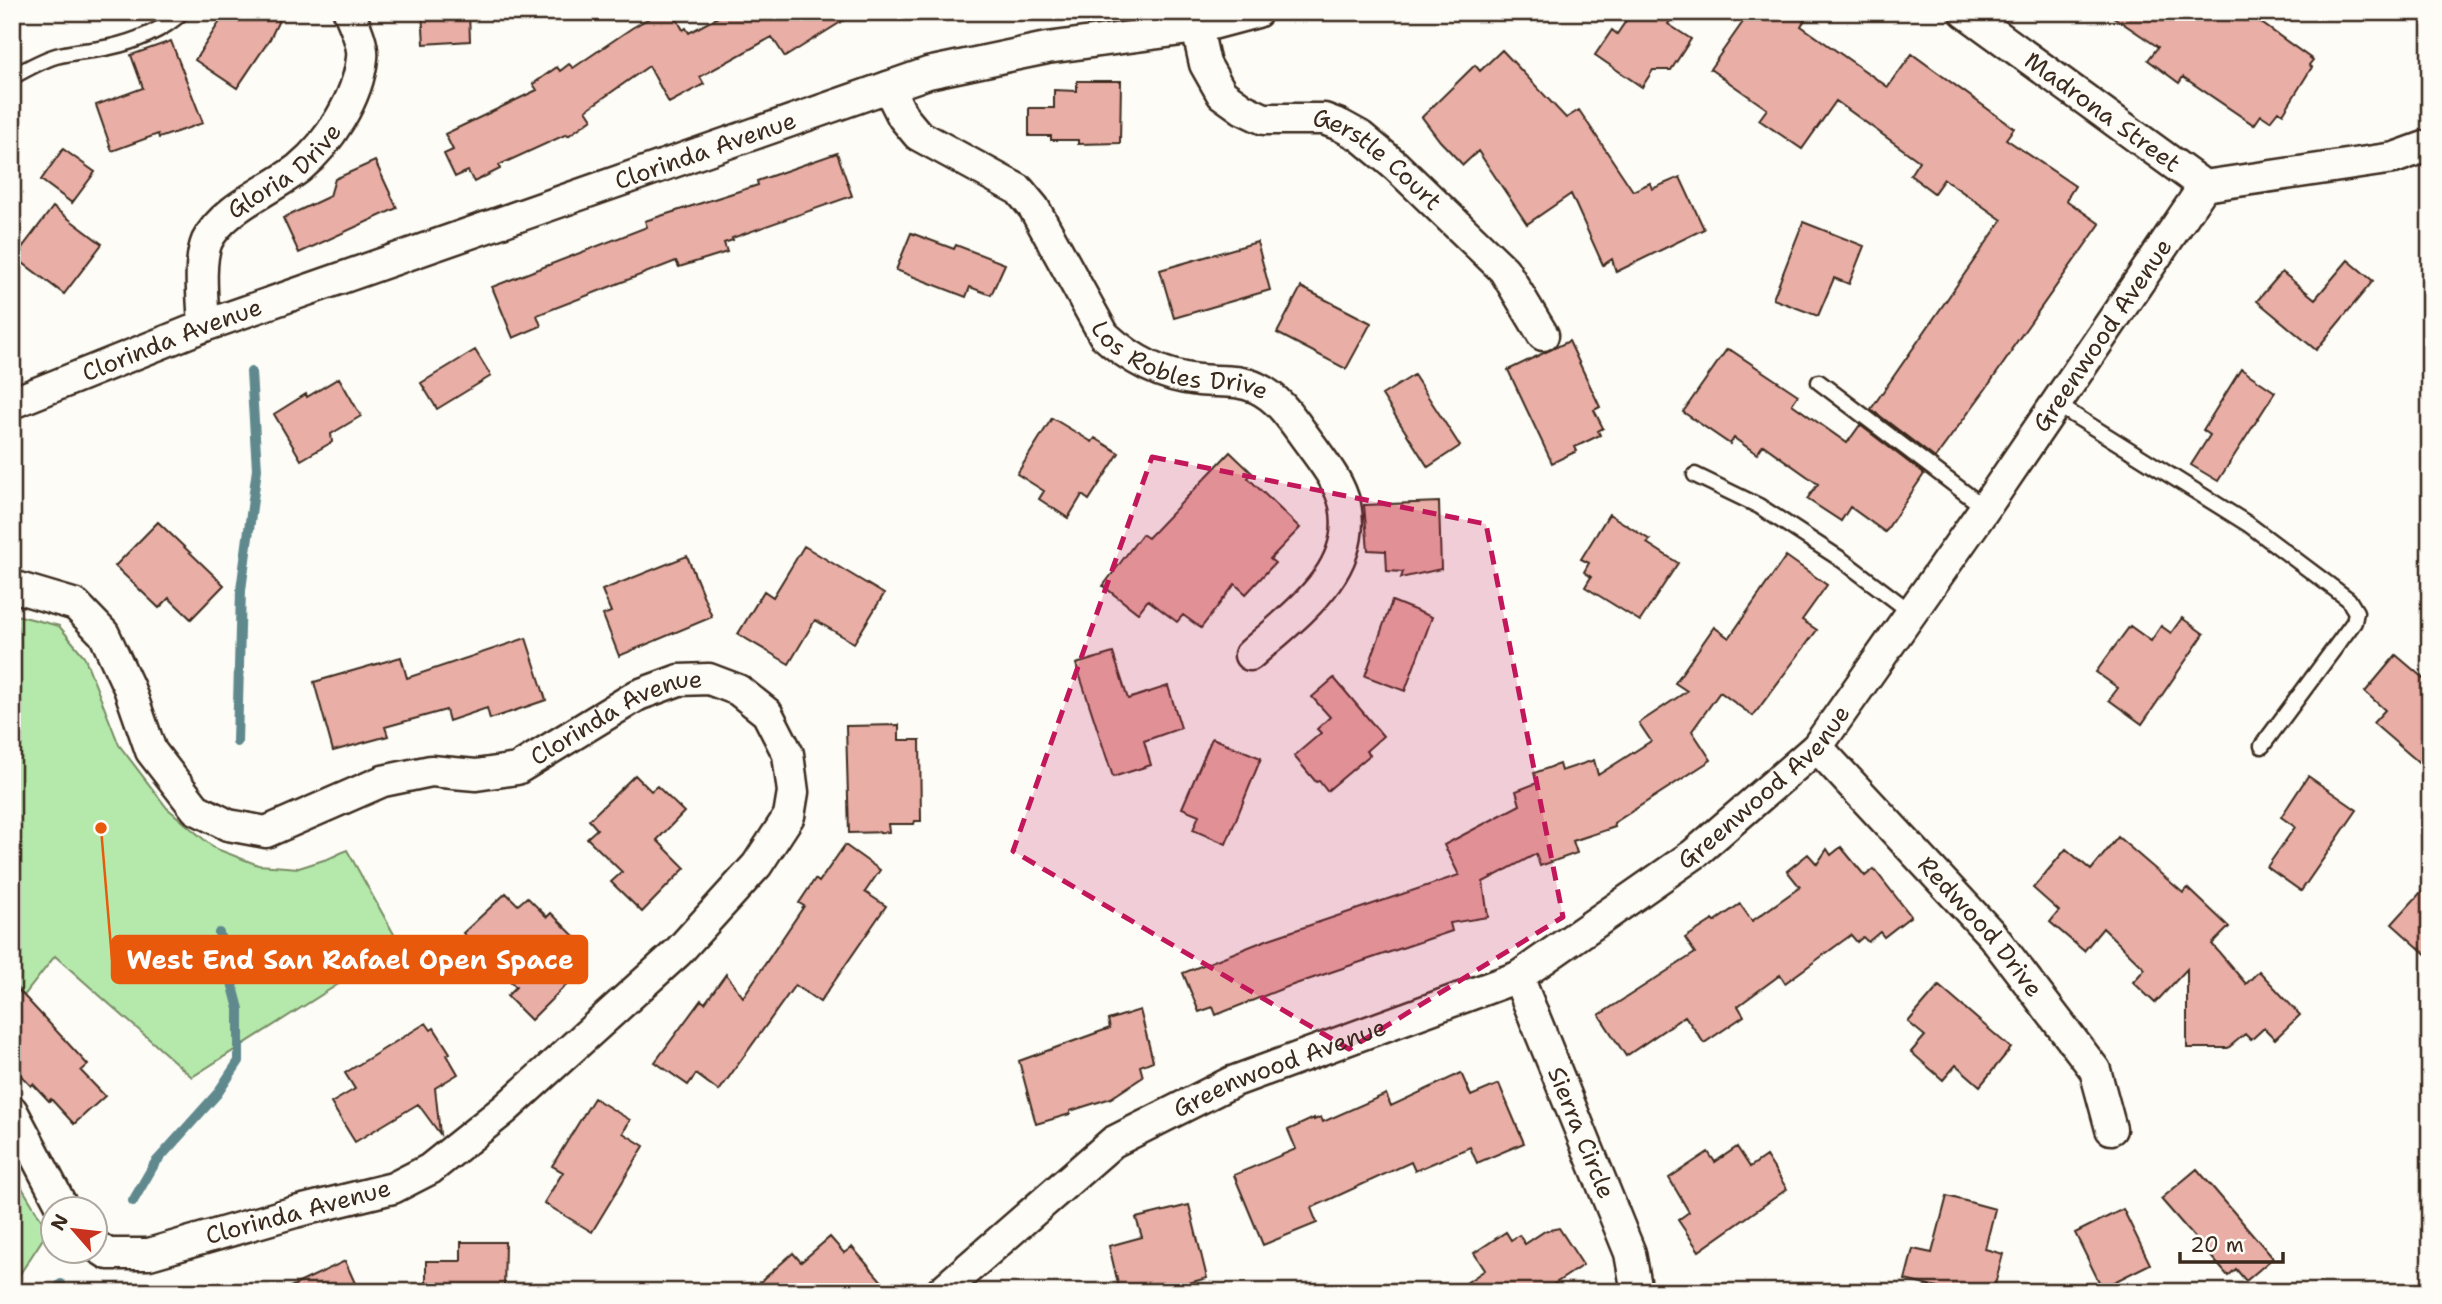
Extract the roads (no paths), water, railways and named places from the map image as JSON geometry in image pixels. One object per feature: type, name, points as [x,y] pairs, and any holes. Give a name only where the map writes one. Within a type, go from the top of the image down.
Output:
[{"type":"street","name":"Gloria Drive","points":[[204,326],[201,278],[206,242],[221,221],[299,167],[329,135],[349,103],[363,56],[349,12]]},
{"type":"street","name":"Clorinda Avenue","points":[[12,403],[204,326],[928,73],[1047,48],[1197,28],[1257,12]]},
{"type":"street","name":"Madrona Street","points":[[1965,12],[2204,186]]},
{"type":"street","name":"Gerstle Court","points":[[1197,28],[1205,64],[1222,94],[1243,109],[1264,118],[1324,119],[1360,136],[1406,174],[1504,270],[1543,335]]},
{"type":"street","name":"Los Robles Drive","points":[[888,87],[903,117],[918,135],[1019,190],[1034,208],[1104,335],[1121,351],[1143,364],[1174,375],[1196,380],[1240,382],[1276,399],[1331,472],[1345,505],[1345,540],[1334,570],[1321,591],[1250,656]]},
{"type":"street","points":[[2204,186],[2394,158],[2430,145]]},
{"type":"street","name":"Greenwood Avenue","points":[[941,1292],[1113,1142],[1231,1082],[1518,977],[1694,854],[1817,747],[1985,508],[2204,186]]},
{"type":"street","name":"Clorinda Avenue","points":[[12,586],[76,605],[104,634],[129,688],[151,751],[196,809],[228,825],[266,832],[383,781],[431,771],[476,775],[517,769],[638,695],[679,680],[709,679],[738,690],[767,713],[788,754],[793,792],[789,816],[757,864],[678,952],[505,1110],[430,1169],[393,1188],[295,1212],[149,1254],[108,1254]]},
{"type":"street","name":"Redwood Drive","points":[[1817,747],[2000,945],[2095,1070],[2111,1129]]},
{"type":"street","name":"Sierra Circle","points":[[1518,977],[1630,1253],[1637,1292]]},
{"type":"street","points":[[12,1111],[57,1196]]},
{"type":"lane","points":[[12,78],[29,67],[57,56],[110,47],[139,38],[175,19],[182,12]]},
{"type":"lane","points":[[1819,382],[1985,508]]},
{"type":"lane","points":[[2056,404],[2248,524],[2348,599],[2356,612],[2354,622],[2262,746]]},
{"type":"lane","points":[[1695,475],[1759,506],[1842,560],[1912,613]]},
{"type":"waterway","points":[[237,742],[241,590],[257,469],[251,372]]},
{"type":"waterway","points":[[133,1201],[155,1163],[217,1094],[239,1061],[239,1009],[219,933]]},
{"type":"waterway","points":[[54,1292],[61,1284]]},
{"type":"place","name":"West End San Rafael Open Space","points":[[101,828]]}]
